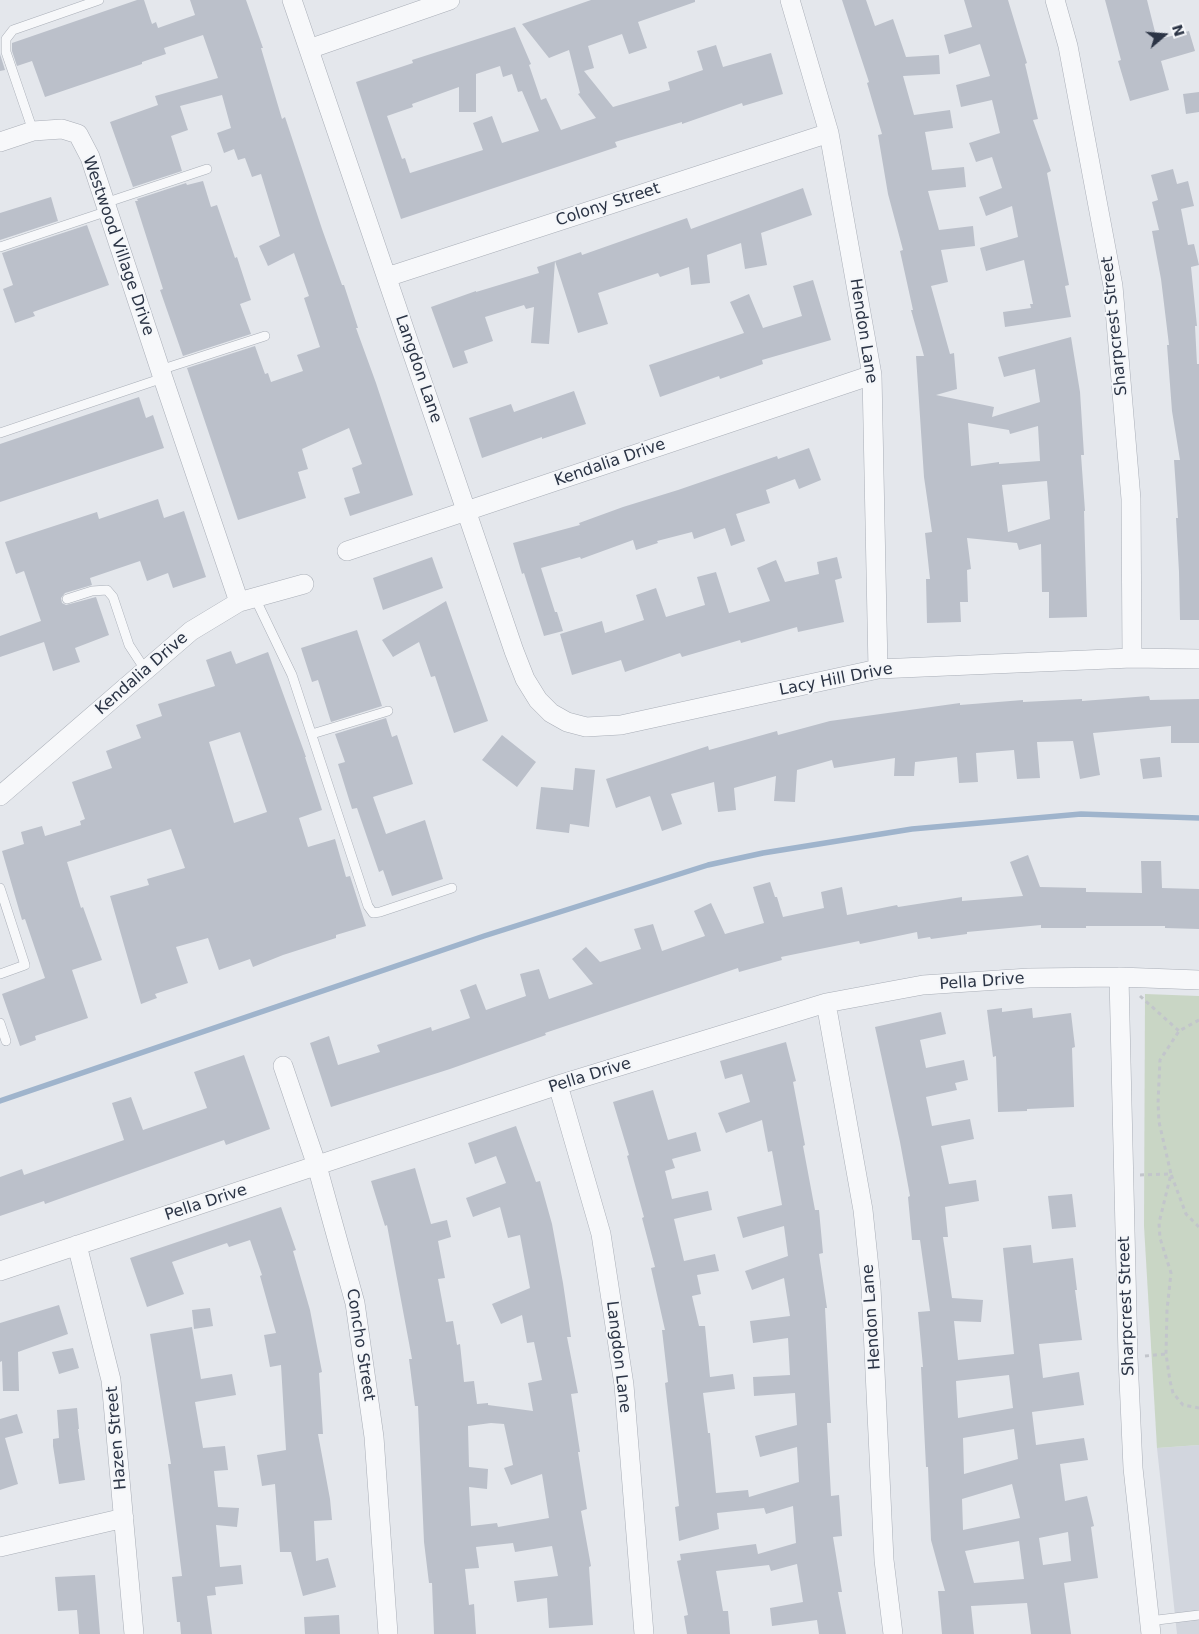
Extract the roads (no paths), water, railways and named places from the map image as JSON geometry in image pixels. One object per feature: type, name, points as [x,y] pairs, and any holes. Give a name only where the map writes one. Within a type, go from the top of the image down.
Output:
[{"type":"street","name":"Langdon Lane","points":[[292,0],[526,679],[538,700],[552,713],[567,722]]},
{"type":"street","points":[[309,49],[450,0]]},
{"type":"street","name":"Hendon Lane","points":[[790,0],[828,133],[872,375],[878,669]]},
{"type":"street","name":"Sharpcrest Street","points":[[1055,0],[1068,46],[1113,286],[1131,498],[1132,658]]},
{"type":"street","name":"Westwood Village Drive","points":[[0,142],[33,131],[62,129],[78,134],[90,157],[161,374],[247,600]]},
{"type":"street","name":"Colony Street","points":[[387,277],[828,133]]},
{"type":"street","name":"Kendalia Drive","points":[[347,551],[872,375]]},
{"type":"street","name":"Kendalia Drive","points":[[0,796],[191,631],[247,600],[304,584]]},
{"type":"street","name":"Lacy Hill Drive","points":[[567,722],[586,727],[621,725],[878,669],[1132,658],[1199,659]]},
{"type":"street","name":"Sharpcrest Street","points":[[1120,977],[1133,1468],[1150,1628]]},
{"type":"street","name":"Pella Drive","points":[[0,1271],[558,1085],[826,1003],[923,985],[1029,978],[1120,977],[1199,980]]},
{"type":"street","name":"Hendon Lane","points":[[826,1003],[863,1210],[871,1287],[884,1560],[893,1634]]},
{"type":"street","name":"Concho Street","points":[[283,1066],[317,1166],[355,1303],[374,1437],[388,1634]]},
{"type":"street","name":"Langdon Lane","points":[[558,1085],[601,1234],[624,1385],[644,1634]]},
{"type":"street","name":"Hazen Street","points":[[77,1246],[111,1380],[134,1634]]},
{"type":"street","points":[[0,1547],[124,1518]]},
{"type":"lane","points":[[33,131],[6,52],[6,39],[13,30],[99,0]]},
{"type":"lane","points":[[0,247],[207,169]]},
{"type":"lane","points":[[0,433],[265,336]]},
{"type":"lane","points":[[67,599],[92,591],[107,590],[112,597],[130,645],[146,670]]},
{"type":"lane","points":[[247,600],[292,675],[368,906],[373,912],[452,888]]},
{"type":"lane","points":[[312,734],[388,711]]},
{"type":"lane","points":[[0,888],[25,965],[0,974]]},
{"type":"lane","points":[[0,1023],[6,1041]]},
{"type":"lane","points":[[1150,1628],[1199,1615]]},
{"type":"waterway","points":[[0,1101],[484,936],[708,865],[763,853],[912,829],[1081,814],[1199,818]]}]
